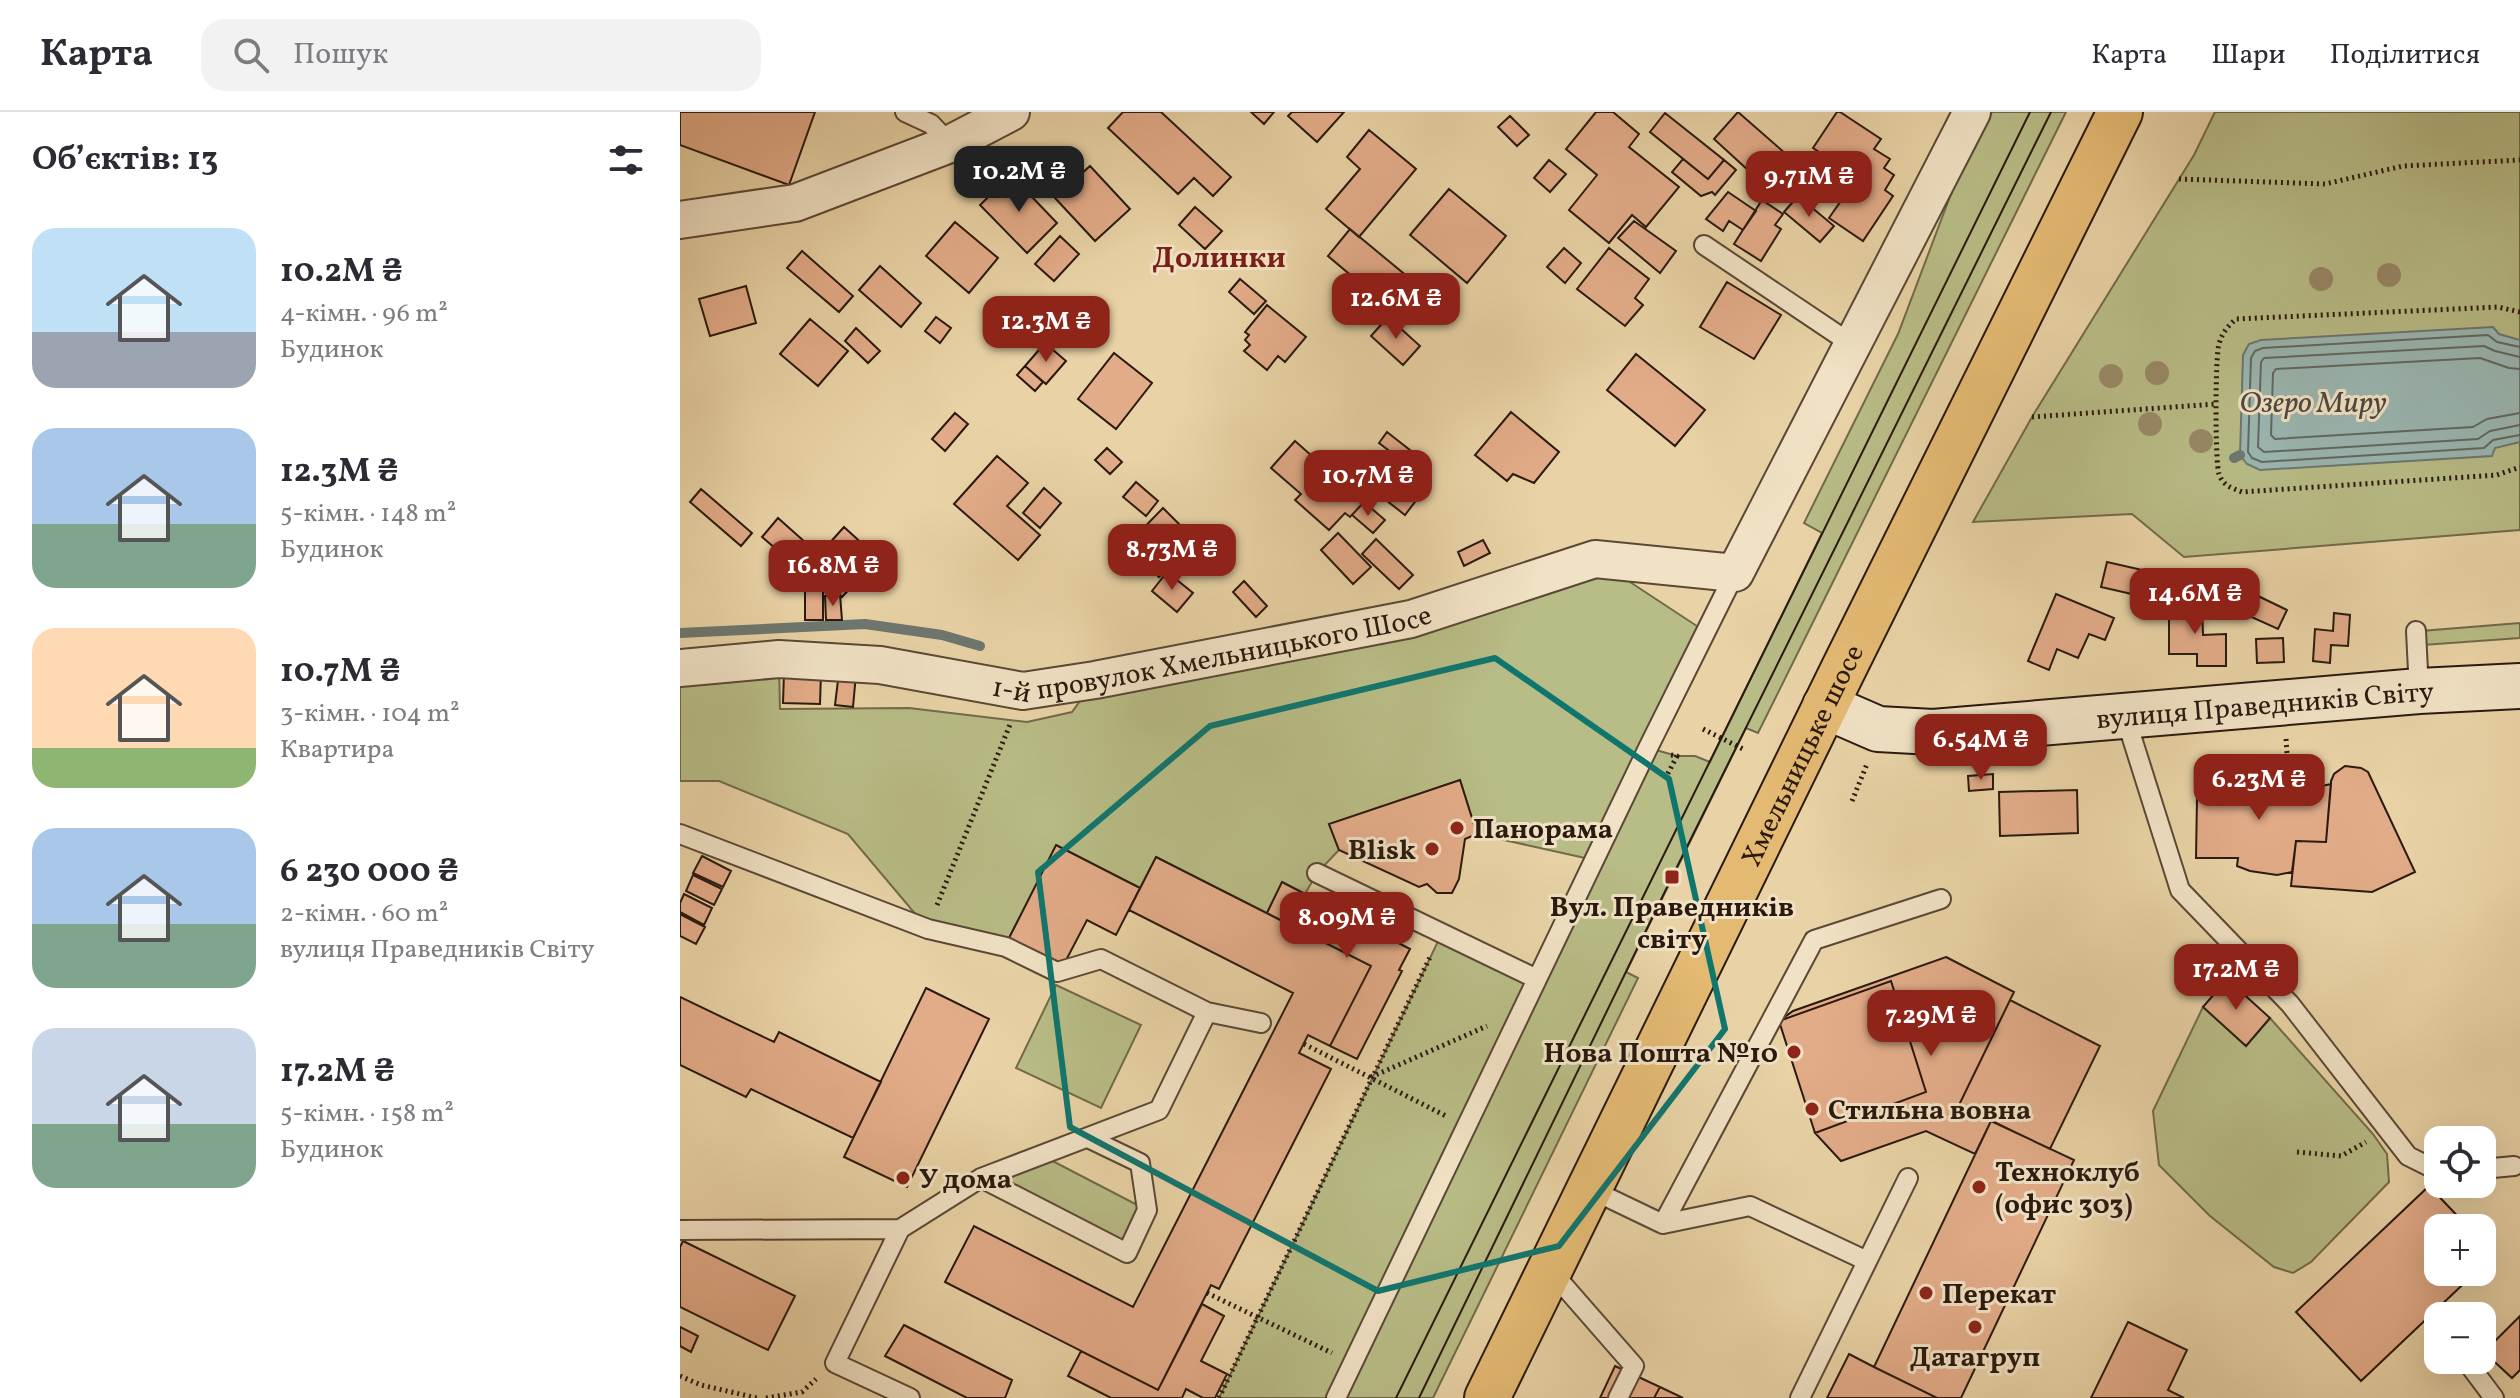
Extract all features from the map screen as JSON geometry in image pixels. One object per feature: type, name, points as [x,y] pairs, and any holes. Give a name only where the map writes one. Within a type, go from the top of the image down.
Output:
[{"type":"main road","name":"Хмельницьке шосе","points":[[1487,1398],[2120,112]]},
{"type":"main road","name":"вулиця Праведників Світу","points":[[1825,706],[1878,729],[1933,732],[2419,691],[2520,686]]},
{"type":"street","points":[[680,220],[795,203],[950,144],[1011,112]]},
{"type":"street","points":[[1735,573],[1972,112]]},
{"type":"street","name":"1-й провулок Хмельницького Шосе","points":[[680,668],[779,659],[880,665],[1023,691],[1110,678],[1411,619],[1595,559],[1735,573]]},
{"type":"lane","points":[[905,112],[931,124],[950,144]]},
{"type":"lane","points":[[1704,245],[1853,345]]},
{"type":"lane","points":[[1336,1398],[1735,573]]},
{"type":"lane","points":[[2416,631],[2419,691]]},
{"type":"lane","points":[[2125,716],[2180,890],[2290,1004],[2408,1156],[2424,1164]]},
{"type":"lane","points":[[680,834],[928,929],[1006,947],[1057,972],[1101,959],[1207,1012],[1261,1023]]},
{"type":"lane","points":[[1317,873],[1537,979]]},
{"type":"lane","points":[[1663,1224],[1814,940],[1941,899]]},
{"type":"lane","points":[[910,1398],[835,1363],[900,1229],[981,1178],[1159,1110],[1207,1012]]},
{"type":"lane","points":[[981,1178],[1127,1253],[1147,1210],[1140,1163],[1088,1138]]},
{"type":"lane","points":[[2496,1168],[2514,1166]]},
{"type":"lane","points":[[1800,1398],[1908,1178]]},
{"type":"lane","points":[[1590,1189],[1663,1224],[1750,1206],[1867,1261]]},
{"type":"lane","points":[[680,1230],[900,1229]]},
{"type":"lane","points":[[1550,1270],[1634,1366],[1618,1398]]},
{"type":"lane","points":[[2476,1374],[2494,1398]]},
{"type":"path","points":[[2179,179],[2325,184],[2403,166],[2520,160]]},
{"type":"path","points":[[2520,312],[2498,307],[2236,319],[2225,329],[2217,346],[2216,404],[2218,473],[2225,486],[2242,492],[2497,475],[2520,467]]},
{"type":"path","points":[[2032,417],[2216,404]]},
{"type":"path","points":[[928,929],[1023,691]]},
{"type":"path","points":[[1703,729],[1745,750]]},
{"type":"path","points":[[2285,730],[2289,783]]},
{"type":"path","points":[[1665,779],[1677,756]]},
{"type":"path","points":[[1852,801],[1869,760]]},
{"type":"path","points":[[1219,1398],[1370,1077],[1442,933]]},
{"type":"path","points":[[1370,1077],[1521,1011]]},
{"type":"path","points":[[1304,1044],[1467,1126]]},
{"type":"path","points":[[2297,1152],[2341,1156],[2366,1142],[2383,1123]]},
{"type":"path","points":[[1207,1293],[1353,1363]]},
{"type":"path","points":[[766,1398],[802,1392],[835,1363]]},
{"type":"path","points":[[680,1376],[701,1385],[757,1398]]},
{"type":"highlighted area","points":[[1495,658],[1669,779],[1725,1029],[1559,1246],[1378,1291],[1070,1127],[1038,872],[1210,726]]},
{"type":"green space","points":[[1992,112],[2066,112],[1758,733],[1746,728],[1626,972],[1638,978],[1433,1398],[1219,1398],[1442,933],[1537,979],[1594,860],[1477,834],[1460,780],[1329,824],[1339,850],[1317,873],[1305,894],[1282,882],[1267,913],[1156,857],[1140,888],[1057,846],[1008,940],[928,929],[848,834],[719,781],[680,781],[680,681],[779,665],[780,709],[909,708],[1027,722],[1072,712],[1095,680],[1595,559],[1706,632],[1649,748],[1677,756],[1695,756],[1710,762],[1822,533],[1804,523],[1898,334],[1954,186]]},
{"type":"green space","points":[[2215,112],[2520,112],[2520,530],[2184,557],[2132,514],[1973,522],[2032,417],[2194,155]]},
{"type":"green space","points":[[2520,623],[2520,638],[2423,645],[2421,631]]},
{"type":"green space","points":[[1056,985],[1141,1025],[1101,1108],[1016,1068]]},
{"type":"green space","points":[[2203,1007],[2246,1046],[2270,1018],[2373,1134],[2387,1154],[2389,1182],[2311,1262],[2293,1273],[2274,1267],[2210,1216],[2159,1165],[2153,1111]]},
{"type":"green space","points":[[1041,1155],[1147,1210],[1127,1253],[981,1178]]},
{"type":"water","name":"Озеро Миру","points":[[2493,327],[2499,334],[2520,340],[2520,442],[2495,448],[2492,456],[2260,470],[2247,464],[2240,455],[2243,355],[2249,344],[2261,340]]},
{"type":"building","points":[[680,112],[815,112],[789,185],[680,145]]},
{"type":"building","points":[[1123,112],[1161,112],[1231,177],[1213,196],[1194,178],[1178,194],[1108,128]]},
{"type":"building","points":[[1251,112],[1274,112],[1264,124]]},
{"type":"building","points":[[1292,112],[1344,112],[1317,142],[1288,116]]},
{"type":"building","points":[[1596,112],[1613,112],[1639,134],[1629,147],[1679,187],[1646,227],[1632,215],[1609,243],[1569,210],[1597,175],[1566,149]]},
{"type":"building","points":[[1738,112],[1786,154],[1761,182],[1714,139]]},
{"type":"building","points":[[1837,112],[1881,139],[1874,149],[1890,159],[1884,168],[1894,175],[1885,190],[1893,196],[1863,241],[1829,218],[1845,195],[1813,174],[1825,156],[1813,148]]},
{"type":"building","points":[[1665,113],[1724,160],[1708,179],[1650,132]]},
{"type":"building","points":[[1510,116],[1529,135],[1517,146],[1498,127]]},
{"type":"building","points":[[1369,130],[1416,169],[1359,237],[1326,209],[1360,169],[1347,157]]},
{"type":"building","points":[[1683,159],[1708,179],[1724,160],[1736,170],[1715,195],[1712,192],[1701,196],[1672,172]]},
{"type":"building","points":[[1549,160],[1566,174],[1550,192],[1534,178]]},
{"type":"building","points":[[1090,166],[1130,209],[1095,241],[1055,198]]},
{"type":"building","points":[[1011,175],[1057,223],[1027,253],[980,205]]},
{"type":"building","points":[[1449,189],[1506,236],[1467,283],[1410,235]]},
{"type":"building","points":[[1728,192],[1756,211],[1743,230],[1729,221],[1723,231],[1706,219]]},
{"type":"building","points":[[1798,196],[1834,226],[1820,242],[1784,212]]},
{"type":"building","points":[[1762,200],[1783,214],[1775,225],[1781,229],[1761,261],[1734,244]]},
{"type":"building","points":[[1195,207],[1222,231],[1205,249],[1179,225]]},
{"type":"building","points":[[1634,221],[1676,251],[1660,273],[1618,238]]},
{"type":"building","points":[[955,222],[998,258],[969,293],[926,256]]},
{"type":"building","points":[[1350,229],[1420,287],[1398,315],[1328,256]]},
{"type":"building","points":[[1060,236],[1079,254],[1054,281],[1035,264]]},
{"type":"building","points":[[1564,248],[1581,263],[1565,283],[1547,267]]},
{"type":"building","points":[[1609,248],[1649,279],[1635,298],[1643,305],[1625,326],[1577,289]]},
{"type":"building","points":[[802,251],[853,296],[839,312],[787,268]]},
{"type":"building","points":[[880,266],[921,303],[901,327],[859,290]]},
{"type":"building","points":[[1240,279],[1266,301],[1254,314],[1229,292]]},
{"type":"building","points":[[1727,282],[1781,315],[1754,359],[1700,327]]},
{"type":"building","points":[[746,286],[756,323],[710,336],[699,299]]},
{"type":"building","points":[[1267,305],[1306,337],[1285,362],[1278,356],[1267,370],[1244,351],[1250,345],[1245,340],[1249,335],[1245,332]]},
{"type":"building","points":[[936,317],[951,328],[940,343],[925,331]]},
{"type":"building","points":[[1388,317],[1420,346],[1403,365],[1371,336]]},
{"type":"building","points":[[810,319],[848,351],[818,386],[780,354]]},
{"type":"building","points":[[856,328],[880,351],[868,363],[845,341]]},
{"type":"building","points":[[1045,343],[1066,361],[1046,384],[1025,366]]},
{"type":"building","points":[[1114,353],[1152,383],[1116,429],[1078,399]]},
{"type":"building","points":[[1636,354],[1705,410],[1675,446],[1607,390]]},
{"type":"building","points":[[1025,366],[1043,382],[1035,391],[1017,375]]},
{"type":"building","points":[[1511,412],[1559,452],[1534,483],[1513,474],[1507,481],[1475,455]]},
{"type":"building","points":[[955,413],[968,424],[945,451],[932,439]]},
{"type":"building","points":[[1387,432],[1420,458],[1413,467],[1431,481],[1405,515],[1363,482],[1388,450],[1379,443]]},
{"type":"building","points":[[1295,441],[1364,502],[1350,517],[1345,513],[1329,530],[1295,500],[1301,494],[1271,468]]},
{"type":"building","points":[[1107,448],[1122,462],[1110,474],[1095,460]]},
{"type":"building","points":[[997,456],[1028,483],[1007,506],[1040,535],[1018,560],[954,504]]},
{"type":"building","points":[[1136,482],[1158,501],[1146,516],[1123,497]]},
{"type":"building","points":[[1044,488],[1061,503],[1040,528],[1023,513]]},
{"type":"building","points":[[701,489],[752,533],[741,546],[690,502]]},
{"type":"building","points":[[1364,502],[1385,520],[1373,533],[1352,515]]},
{"type":"building","points":[[1163,508],[1195,540],[1159,577],[1127,545]]},
{"type":"building","points":[[778,518],[805,542],[789,560],[762,537]]},
{"type":"building","points":[[844,527],[878,558],[842,597],[809,566]]},
{"type":"building","points":[[1338,533],[1371,567],[1353,584],[1321,550]]},
{"type":"building","points":[[1376,539],[1413,575],[1399,589],[1362,554]]},
{"type":"building","points":[[1483,540],[1490,553],[1464,566],[1458,552]]},
{"type":"building","points":[[2107,562],[2151,572],[2145,597],[2101,587]]},
{"type":"building","points":[[1167,572],[1193,593],[1177,612],[1152,591]]},
{"type":"building","points":[[1244,581],[1267,606],[1256,617],[1233,592]]},
{"type":"building","points":[[805,586],[823,586],[823,620],[805,620]]},
{"type":"building","points":[[2056,594],[2114,618],[2105,640],[2089,634],[2078,658],[2057,649],[2049,670],[2028,661]]},
{"type":"building","points":[[840,595],[842,620],[826,620],[825,596]]},
{"type":"building","points":[[2256,595],[2287,610],[2278,629],[2247,615]]},
{"type":"building","points":[[2169,603],[2202,603],[2203,635],[2226,634],[2226,666],[2197,666],[2197,654],[2169,654]]},
{"type":"building","points":[[2334,613],[2350,615],[2348,646],[2331,645],[2330,663],[2313,661],[2315,629],[2333,631]]},
{"type":"building","points":[[2283,638],[2284,662],[2257,663],[2256,639]]},
{"type":"building","points":[[784,672],[821,673],[820,704],[783,703]]},
{"type":"building","points":[[839,672],[856,674],[853,707],[835,705]]},
{"type":"building","points":[[2345,766],[2368,772],[2415,872],[2372,892],[2291,886],[2296,841],[2326,842],[2331,781],[2334,774]]},
{"type":"building","points":[[2207,771],[2250,783],[2270,781],[2307,789],[2331,784],[2326,842],[2296,841],[2292,872],[2277,875],[2237,866],[2238,858],[2196,858],[2197,799]]},
{"type":"building","points":[[1993,774],[1993,789],[1969,791],[1968,776]]},
{"type":"building","points":[[1460,780],[1477,834],[1465,839],[1459,879],[1452,893],[1437,893],[1427,884],[1419,887],[1339,850],[1329,824]]},
{"type":"building","points":[[2077,790],[2078,833],[2000,836],[1999,792]]},
{"type":"building","points":[[1056,845],[1140,888],[1116,935],[1087,920],[1062,968],[1008,940]]},
{"type":"building","points":[[702,856],[731,871],[723,887],[693,873]]},
{"type":"building","points":[[1156,857],[1371,966],[1330,1046],[1308,1035],[1299,1053],[1331,1069],[1219,1289],[1211,1285],[1158,1390],[945,1282],[974,1226],[1133,1307],[1293,993],[1129,910]]},
{"type":"building","points":[[693,875],[722,889],[714,905],[686,891]]},
{"type":"building","points":[[1282,882],[1410,949],[1357,1059],[1330,1046],[1371,966],[1267,913]]},
{"type":"building","points":[[684,894],[712,908],[704,925],[680,912]]},
{"type":"building","points":[[680,914],[705,927],[696,944],[680,936]]},
{"type":"building","points":[[1946,957],[2014,992],[1959,1105],[1991,1121],[1975,1154],[1926,1131],[1841,1161],[1815,1133],[1926,1092],[1891,981],[1779,1021],[1793,1011]]},
{"type":"building","points":[[2227,979],[2270,1018],[2246,1046],[2203,1007]]},
{"type":"building","points":[[1891,981],[1926,1092],[1815,1133],[1779,1021]]},
{"type":"building","points":[[926,988],[989,1019],[907,1187],[844,1157]]},
{"type":"building","points":[[680,997],[774,1042],[779,1032],[881,1082],[853,1138],[751,1089],[746,1097],[680,1065]]},
{"type":"building","points":[[2010,1000],[2100,1046],[2050,1149],[1959,1105]]},
{"type":"building","points":[[1991,1121],[2074,1160],[1961,1398],[1937,1398],[1874,1367]]},
{"type":"building","points":[[2424,1191],[2424,1198],[2440,1198],[2456,1214],[2424,1214],[2424,1286],[2461,1286],[2444,1302],[2424,1302],[2424,1321],[2361,1381],[2296,1312]]},
{"type":"building","points":[[683,1241],[795,1296],[768,1350],[680,1307],[680,1247]]},
{"type":"building","points":[[1202,1304],[1224,1316],[1201,1361],[1227,1374],[1215,1398],[1203,1398],[1186,1389],[1182,1398],[1111,1398],[1068,1376],[1081,1351],[1158,1390]]},
{"type":"building","points":[[2520,1316],[2520,1370],[2512,1378],[2496,1363],[2496,1340]]},
{"type":"building","points":[[2128,1322],[2187,1350],[2168,1390],[2184,1398],[2091,1398]]},
{"type":"building","points":[[904,1325],[1012,1380],[1005,1398],[967,1398],[885,1356]]},
{"type":"building","points":[[680,1327],[698,1336],[691,1352],[680,1346]]},
{"type":"building","points":[[1849,1354],[1874,1367],[1937,1398],[1827,1398]]},
{"type":"building","points":[[1615,1366],[1660,1387],[1654,1398],[1600,1398]]},
{"type":"building","points":[[1660,1387],[1683,1398],[1654,1398]]},
{"type":"waterway","points":[[2234,458],[2240,455]]},
{"type":"waterway","points":[[680,633],[865,624],[942,635],[980,646]]},
{"type":"tram line","points":[[1396,1398],[2030,112]]},
{"type":"tram line","points":[[1419,1398],[1672,877],[2051,112]]},
{"type":"place","name":"Панорама","points":[[1457,828]]},
{"type":"place","name":"Blisk","points":[[1432,849]]},
{"type":"place","name":"Вул. Праведників світу","points":[[1672,877]]},
{"type":"place","name":"Нова Пошта №10","points":[[1794,1052]]},
{"type":"place","name":"Стильна вовна","points":[[1812,1109]]},
{"type":"place","name":"У дома","points":[[903,1178]]},
{"type":"place","name":"Техноклуб (офис 303)","points":[[1979,1187]]},
{"type":"place","name":"Перекат","points":[[1926,1293]]},
{"type":"place","name":"Датагруп","points":[[1975,1327]]},
{"type":"district","name":"Долинки","points":[[1219,257]]}]
